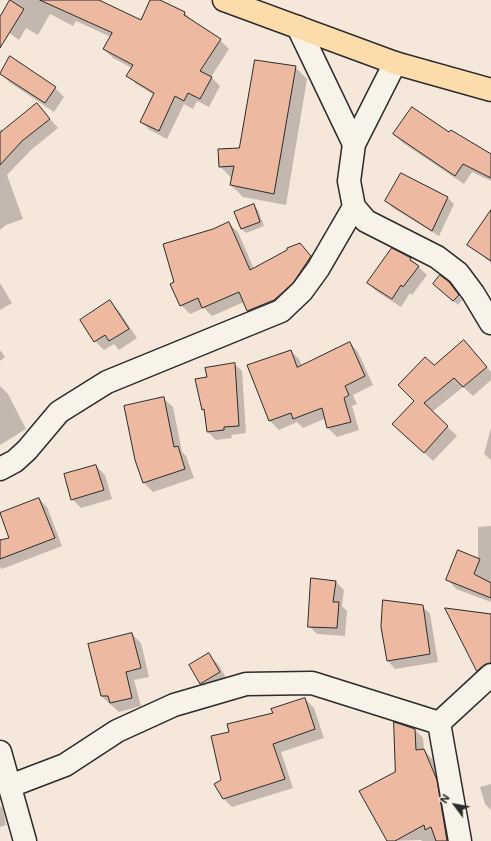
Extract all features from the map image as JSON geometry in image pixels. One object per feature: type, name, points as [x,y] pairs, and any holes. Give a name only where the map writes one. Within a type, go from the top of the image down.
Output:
[{"type":"highway","points":[[224,0],[395,63],[491,90]]},
{"type":"street","points":[[298,27],[354,144]]},
{"type":"street","points":[[395,63],[354,144],[349,181],[354,207],[366,221],[437,257],[458,273],[473,293],[491,324]]},
{"type":"street","points":[[0,469],[15,461],[27,450],[59,412],[107,382],[281,311],[302,291],[318,269],[354,207]]},
{"type":"street","points":[[439,723],[491,675]]},
{"type":"street","points":[[10,786],[65,765],[116,731],[174,705],[246,684],[312,683],[439,723]]},
{"type":"street","points":[[439,723],[460,841]]},
{"type":"street","points":[[0,752],[26,841]]},
{"type":"building","points":[[10,0],[24,9],[0,48],[0,17]]},
{"type":"building","points":[[40,0],[99,0],[141,20],[150,0],[160,0],[185,12],[184,15],[221,39],[200,71],[212,77],[200,99],[188,93],[184,101],[175,96],[159,131],[140,122],[154,93],[126,76],[133,65],[103,49],[112,33]]},
{"type":"building","points":[[10,56],[56,87],[45,103],[0,74]]},
{"type":"building","points":[[255,60],[296,66],[274,194],[230,185],[234,166],[219,167],[218,149],[239,148]]},
{"type":"building","points":[[37,103],[50,119],[22,141],[0,165],[0,133]]},
{"type":"building","points":[[412,107],[449,132],[451,130],[491,154],[491,178],[463,164],[455,176],[393,134]]},
{"type":"building","points":[[401,173],[448,197],[432,231],[385,201]]},
{"type":"building","points":[[254,204],[260,222],[241,229],[234,212]]},
{"type":"building","points":[[491,210],[491,261],[467,245]]},
{"type":"building","points":[[229,222],[250,270],[287,250],[287,248],[300,243],[311,256],[293,283],[274,300],[247,311],[239,292],[202,308],[198,298],[180,306],[170,284],[174,282],[163,244],[213,229]]},
{"type":"building","points":[[392,248],[411,258],[410,260],[419,266],[403,287],[401,285],[392,299],[367,283]]},
{"type":"building","points":[[440,275],[449,282],[459,295],[453,301],[433,284]]},
{"type":"building","points":[[110,300],[129,329],[109,341],[105,335],[94,342],[80,320]]},
{"type":"building","points":[[464,340],[487,367],[463,387],[454,378],[424,403],[448,426],[424,453],[392,424],[414,401],[398,385],[425,357],[434,365]]},
{"type":"building","points":[[350,342],[365,376],[345,386],[349,395],[344,398],[351,422],[327,428],[322,408],[293,419],[291,413],[269,421],[247,365],[291,350],[297,367]]},
{"type":"building","points":[[235,363],[239,426],[224,427],[224,430],[207,432],[204,409],[202,410],[195,379],[207,377],[205,368]]},
{"type":"building","points":[[164,397],[174,447],[178,446],[185,469],[143,483],[135,460],[124,406]]},
{"type":"building","points":[[96,465],[104,490],[71,500],[64,474]]},
{"type":"building","points":[[39,498],[55,538],[0,559],[0,540],[9,538],[0,513]]},
{"type":"building","points":[[458,550],[480,559],[474,574],[491,583],[491,598],[446,580]]},
{"type":"building","points":[[311,578],[336,581],[333,602],[339,602],[337,628],[308,627]]},
{"type":"building","points":[[383,600],[423,605],[430,654],[387,661],[381,627]]},
{"type":"building","points":[[445,608],[491,614],[491,663],[483,666],[477,671]]},
{"type":"building","points":[[132,633],[141,668],[126,672],[132,698],[110,703],[108,696],[101,696],[88,644]]},
{"type":"building","points":[[209,653],[220,672],[200,684],[189,665]]},
{"type":"building","points":[[305,698],[315,729],[273,744],[285,779],[223,799],[214,784],[221,780],[211,736],[229,732],[227,724],[273,713],[271,709]]},
{"type":"building","points":[[394,722],[415,729],[416,750],[424,749],[437,780],[447,841],[436,841],[431,827],[425,830],[424,825],[395,841],[387,841],[359,791],[395,772]]}]
